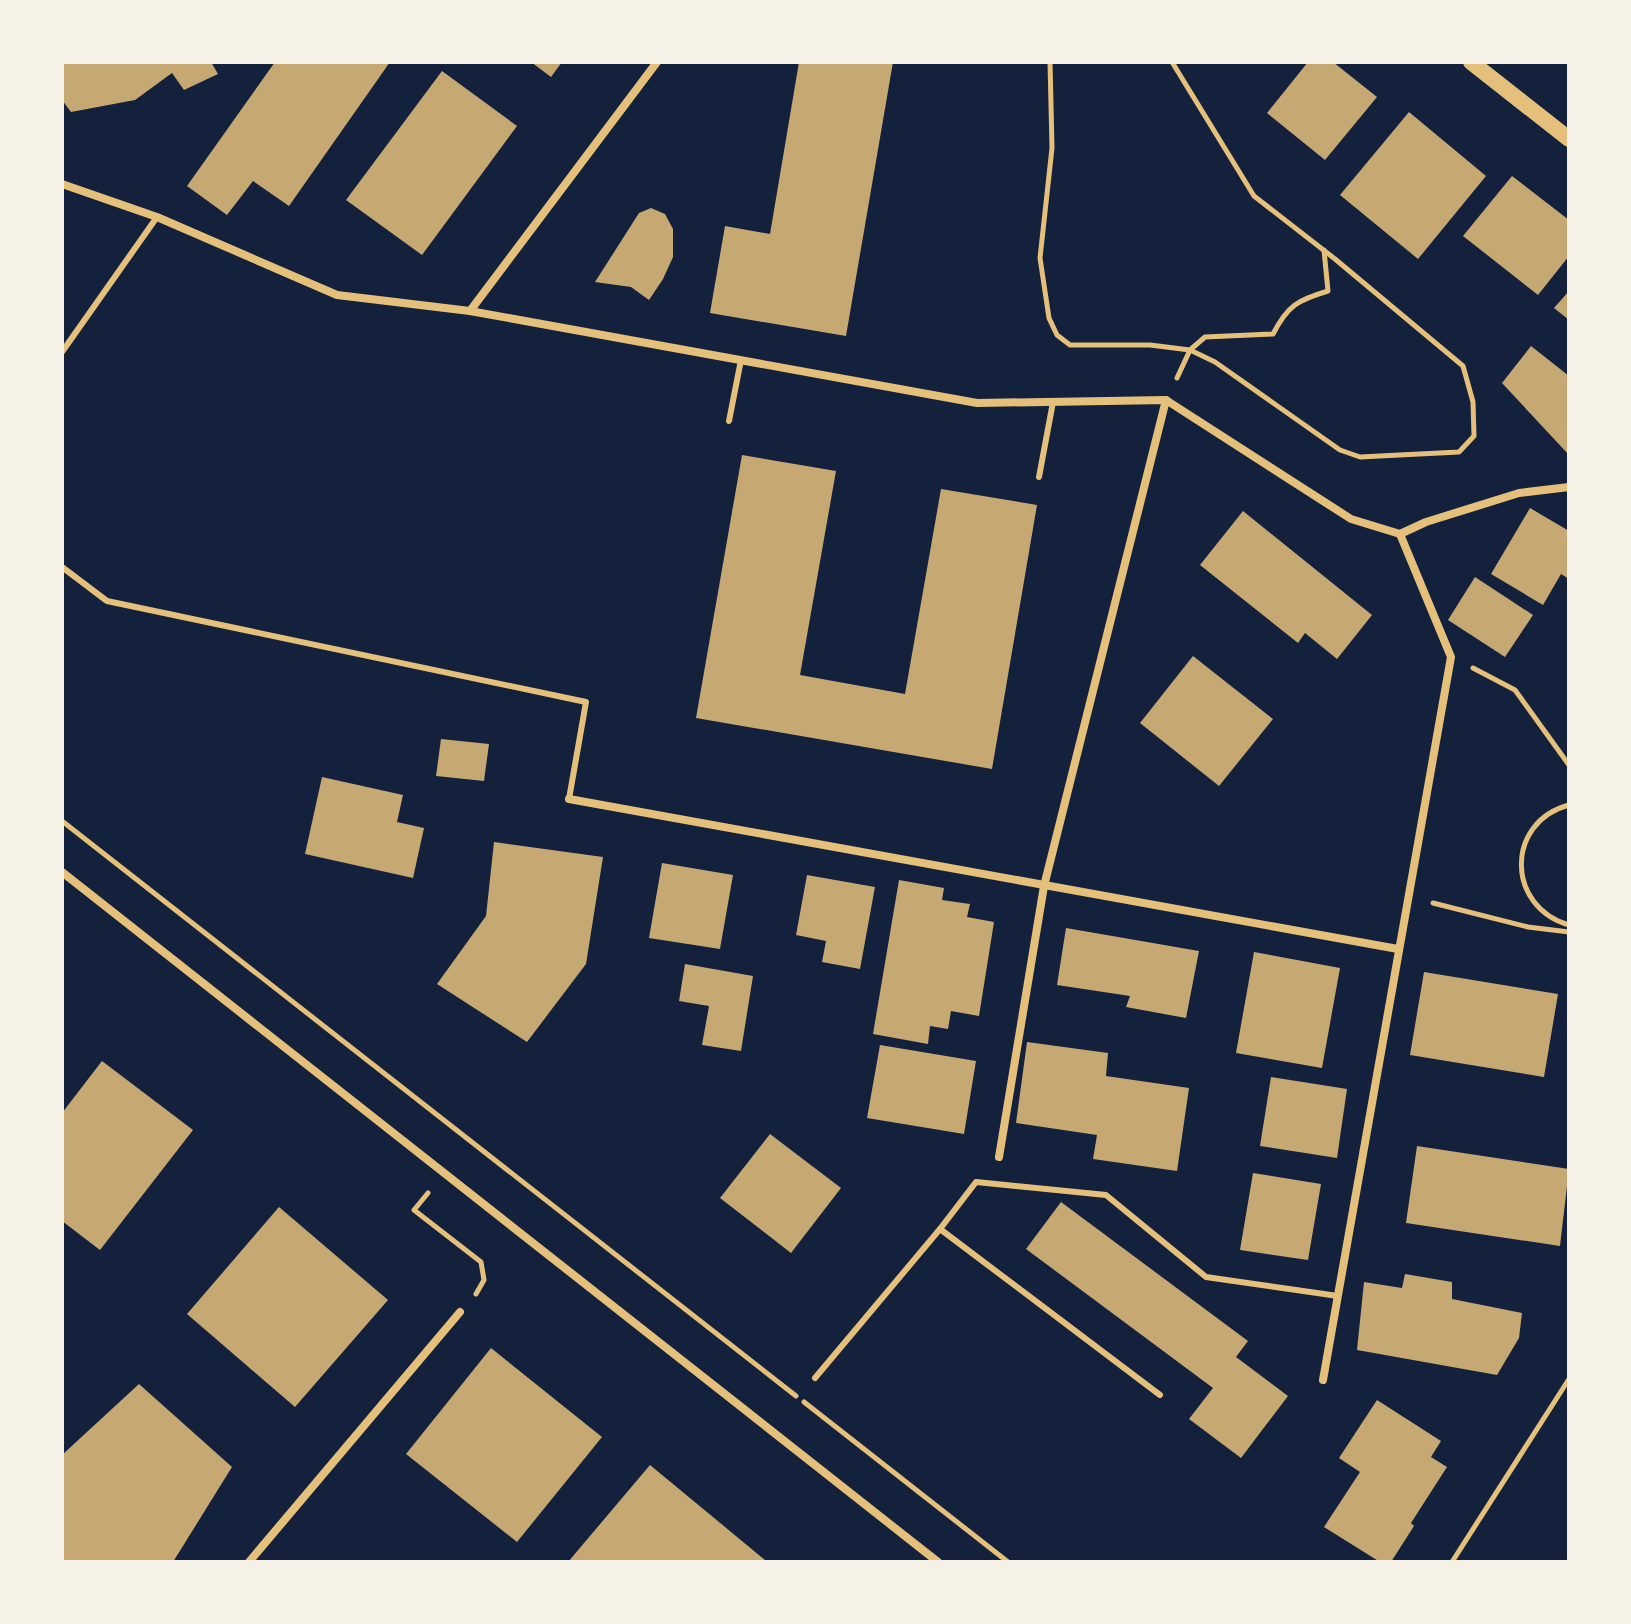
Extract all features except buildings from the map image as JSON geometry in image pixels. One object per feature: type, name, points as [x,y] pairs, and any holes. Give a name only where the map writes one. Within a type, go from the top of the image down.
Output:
[{"type":"main road","points":[[1471,62],[1569,139]]},
{"type":"street","points":[[470,311],[657,62]]},
{"type":"street","points":[[62,184],[157,217],[337,295],[470,311],[977,403],[1166,400],[1351,519],[1400,534],[1426,522],[1519,493],[1569,487]]},
{"type":"street","points":[[999,1157],[1044,886],[1166,400]]},
{"type":"street","points":[[1323,1380],[1451,657],[1400,534]]},
{"type":"street","points":[[569,799],[1398,949]]},
{"type":"street","points":[[62,872],[938,1562]]},
{"type":"street","points":[[249,1562],[460,1312]]},
{"type":"lane","points":[[62,352],[157,217]]},
{"type":"lane","points":[[729,421],[741,360]]},
{"type":"lane","points":[[1039,477],[1053,402]]},
{"type":"lane","points":[[62,567],[107,601],[586,702],[569,799]]},
{"type":"lane","points":[[815,1378],[976,1182],[1106,1195],[1206,1277],[1338,1296]]},
{"type":"lane","points":[[940,1229],[1160,1395]]},
{"type":"path","points":[[1050,62],[1052,148],[1040,258],[1049,318],[1057,335],[1070,345],[1150,345],[1190,350],[1215,362],[1340,450],[1360,457],[1459,452],[1474,436],[1473,402],[1463,366],[1254,196],[1172,62]]},
{"type":"path","points":[[1166,400],[1190,350],[1205,337],[1273,334],[1292,306],[1307,297],[1328,291],[1324,250]]},
{"type":"path","points":[[1451,657],[1515,690],[1569,765]]},
{"type":"path","points":[[1569,805],[1543,817],[1531,831],[1521,866],[1524,884],[1532,900],[1549,917],[1569,925]]},
{"type":"path","points":[[62,821],[1008,1562]]},
{"type":"path","points":[[1407,897],[1528,927],[1569,932]]},
{"type":"path","points":[[460,1312],[484,1280],[481,1262],[414,1210],[472,1142]]},
{"type":"path","points":[[1452,1562],[1569,1379]]}]
